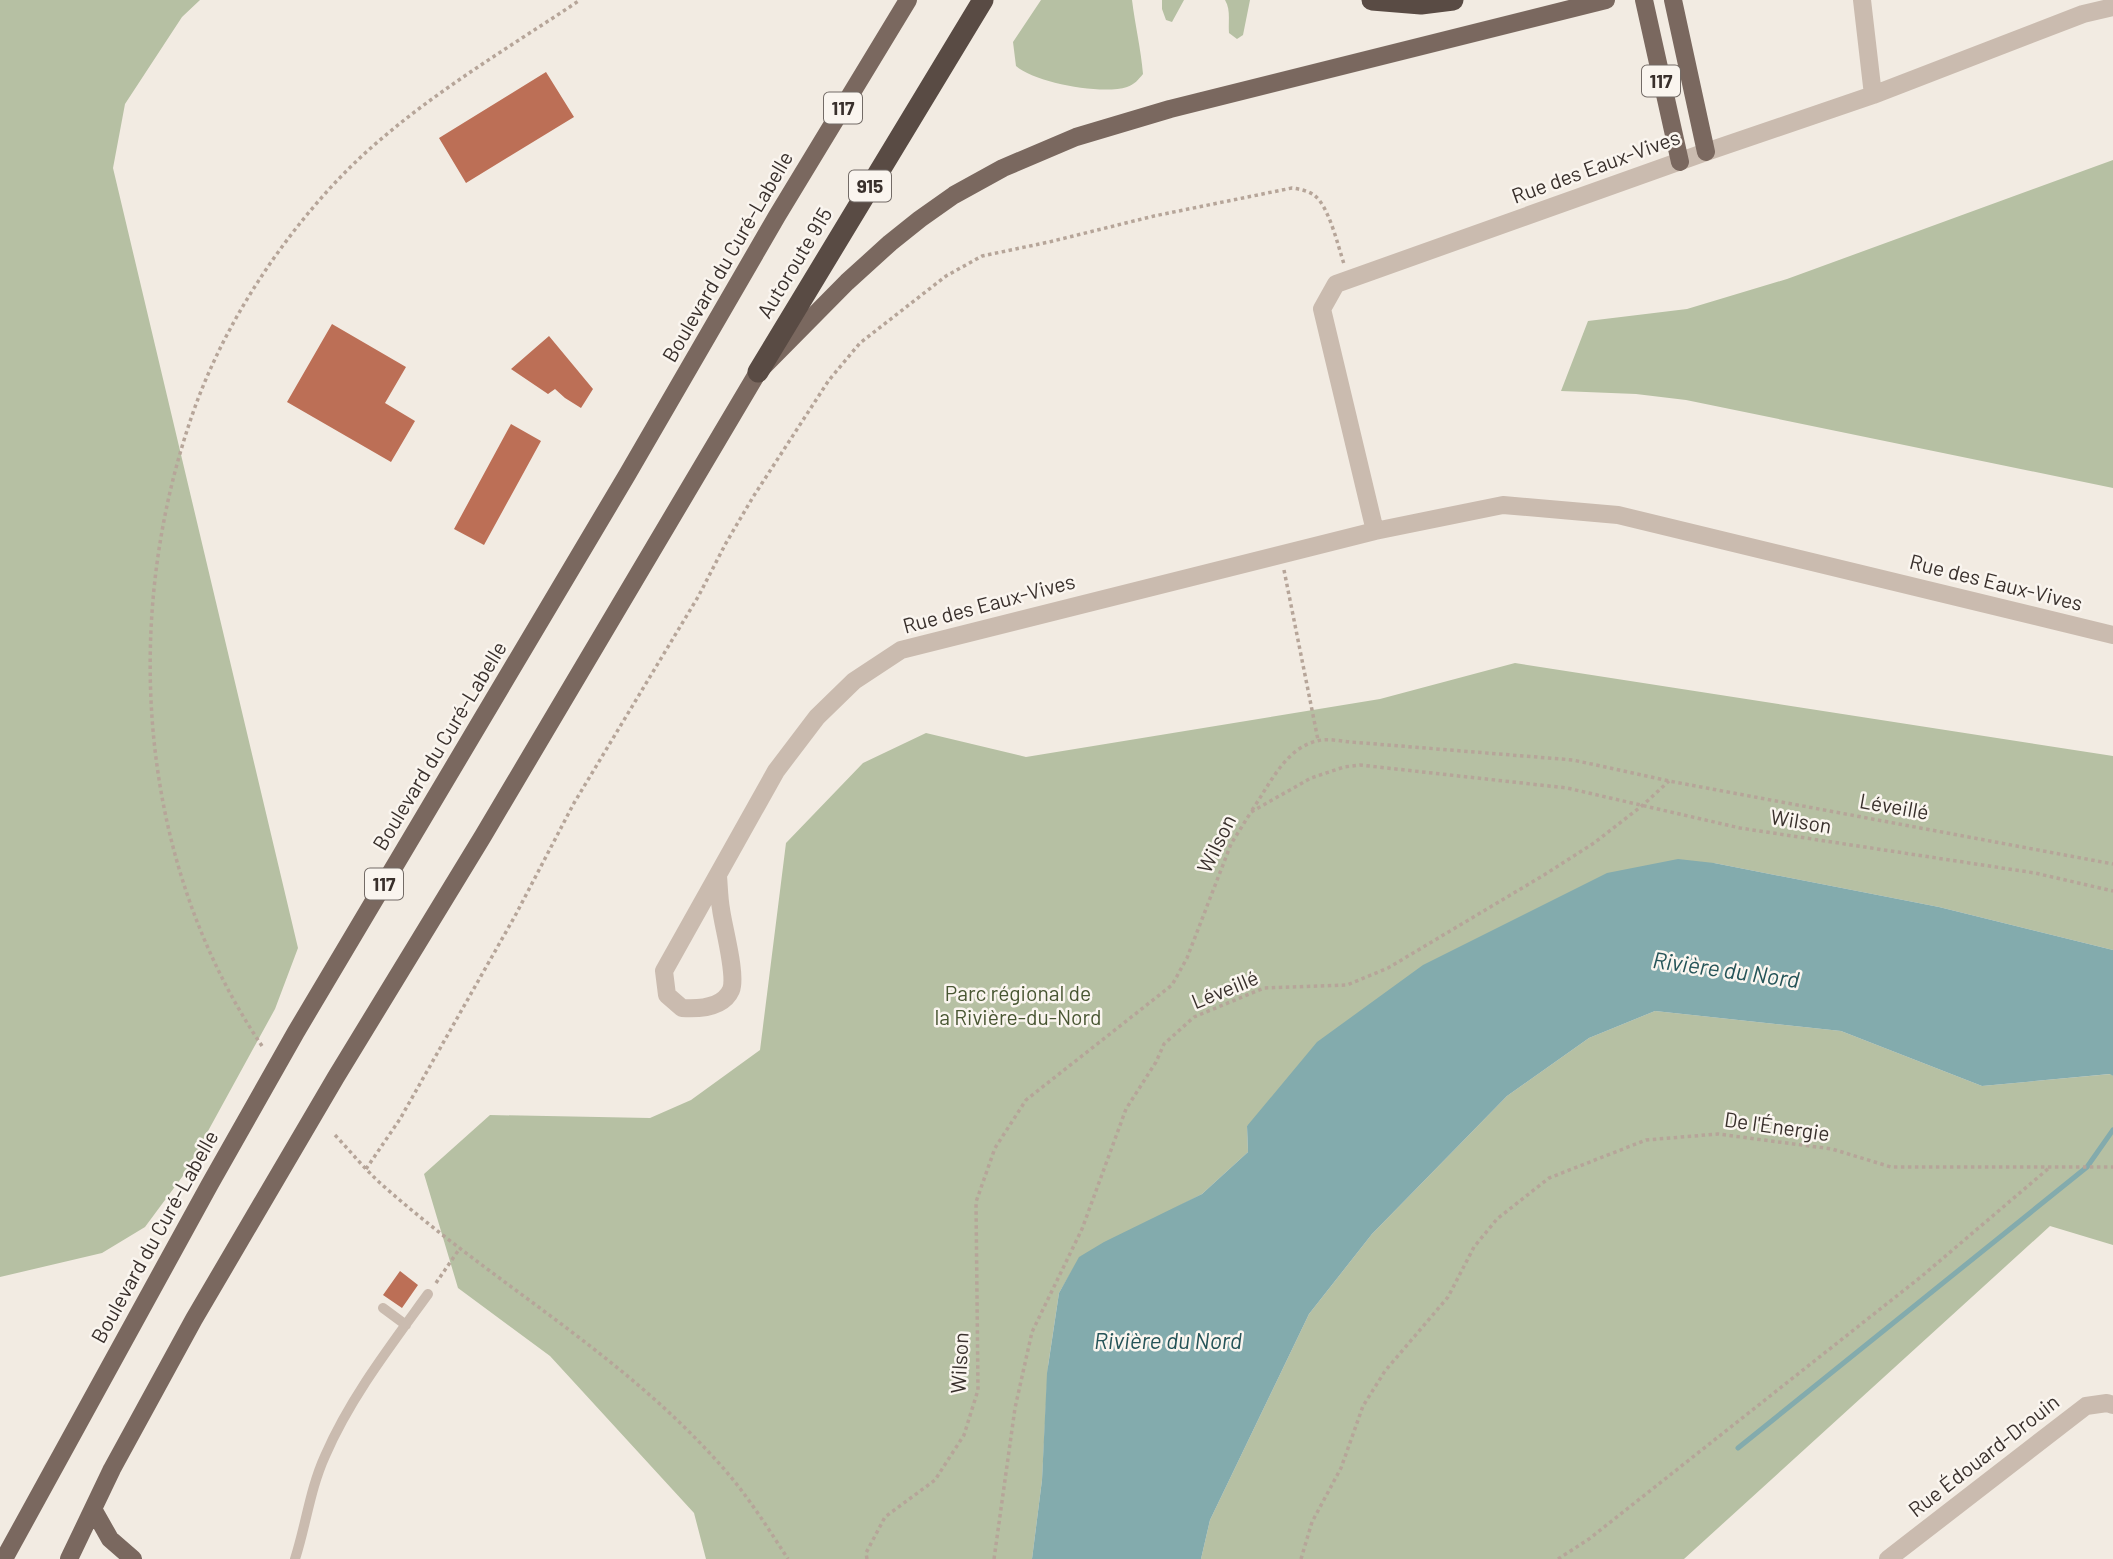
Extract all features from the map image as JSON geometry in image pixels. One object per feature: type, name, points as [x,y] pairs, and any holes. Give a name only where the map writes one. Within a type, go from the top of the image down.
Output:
[{"type":"highway","name":"Autoroute 915","points":[[758,372],[982,0]]},
{"type":"highway","points":[[1372,0],[1420,4],[1453,0]]},
{"type":"main road","name":"Boulevard du Curé-Labelle","points":[[4,1559],[290,1043],[777,216],[908,0]]},
{"type":"main road","points":[[69,1559],[168,1365],[758,372],[847,282],[898,236],[954,195],[1025,157],[1128,120],[1606,0]]},
{"type":"main road","name":"117","points":[[1644,0],[1679,162]]},
{"type":"main road","name":"117","points":[[1673,0],[1706,152]]},
{"type":"main road","points":[[93,1509],[110,1539],[133,1559]]},
{"type":"street","points":[[1862,0],[1872,95]]},
{"type":"street","name":"Rue des Eaux-Vives","points":[[1375,531],[1322,309],[1336,284],[1872,95],[2084,14],[2113,7]]},
{"type":"street","name":"Rue des Eaux-Vives","points":[[718,876],[732,969],[731,990],[723,999],[703,1009],[682,1009],[667,995],[664,971],[776,771],[817,717],[854,681],[901,650],[1375,531],[1503,505],[1618,515],[2113,635]]},
{"type":"street","name":"Rue Édouard-Drouin","points":[[1888,1559],[2086,1406],[2107,1403],[2113,1405]]},
{"type":"lane","points":[[295,1559],[316,1482],[336,1431],[350,1406],[428,1294]]},
{"type":"lane","points":[[383,1308],[406,1325]]},
{"type":"path","points":[[262,1046],[225,987],[191,906],[169,830],[154,743],[150,681],[155,576],[167,508],[185,439],[207,377],[240,312],[285,244],[332,186],[366,153],[428,103],[580,0]]},
{"type":"path","points":[[366,1169],[400,1119],[515,916],[574,803],[698,597],[753,497],[829,380],[860,343],[946,276],[982,256],[1154,216],[1292,188],[1314,195],[1323,205],[1349,279]]},
{"type":"path","points":[[1251,812],[1287,759],[1300,748],[1318,740],[1281,554]]},
{"type":"path","name":"Léveillé","points":[[1318,740],[1573,760],[1669,781],[2113,863]]},
{"type":"path","name":"Wilson","points":[[867,1559],[866,1553],[885,1517],[934,1480],[964,1435],[978,1390],[976,1202],[995,1148],[1026,1100],[1172,985],[1187,958],[1231,844],[1251,812],[1311,778],[1344,767],[1360,765],[1567,788],[1740,828],[2035,873],[2113,891]]},
{"type":"path","name":"Léveillé","points":[[995,1559],[1015,1408],[1032,1332],[1082,1228],[1126,1108],[1156,1062],[1164,1044],[1194,1017],[1264,988],[1347,985],[1388,968],[1594,843],[1669,781]]},
{"type":"path","name":"De l'Énergie","points":[[1301,1559],[1312,1522],[1341,1468],[1363,1406],[1385,1371],[1448,1297],[1474,1247],[1497,1220],[1549,1178],[1646,1140],[1718,1134],[1832,1149],[1891,1167],[2113,1167]]},
{"type":"path","points":[[335,1135],[391,1192],[586,1343],[692,1435],[718,1461],[739,1488],[788,1559]]},
{"type":"path","points":[[1558,1559],[1589,1539],[1912,1284],[2050,1167]]},
{"type":"path","points":[[436,1283],[460,1248]]},
{"type":"green space","points":[[0,0],[200,0],[182,17],[125,104],[113,168],[298,948],[275,1009],[185,1173],[145,1227],[102,1253],[0,1277]]},
{"type":"green space","points":[[1041,0],[1132,0],[1143,74],[1130,86],[1116,89],[1086,88],[1038,78],[1016,66],[1013,42]]},
{"type":"green space","points":[[1162,0],[1184,0],[1172,22],[1166,20]]},
{"type":"green space","points":[[1225,0],[1250,0],[1243,35],[1237,39],[1229,33],[1229,12]]},
{"type":"green space","points":[[2113,160],[2113,488],[1686,400],[1636,394],[1561,391],[1588,321],[1687,309],[1787,279]]},
{"type":"green space","name":"Parc régional de la Rivière-du-Nord","points":[[1515,663],[2113,756],[2113,950],[1939,907],[1714,863],[1247,1126],[1248,1152],[1202,1194],[1080,1257],[1059,1293],[1048,1366],[1042,1480],[1032,1559],[706,1559],[694,1513],[550,1356],[458,1288],[424,1174],[490,1115],[650,1118],[691,1100],[760,1050],[786,843],[863,763],[926,733],[1026,757],[1380,699]]},
{"type":"green space","points":[[1655,1011],[1841,1031],[1982,1086],[2111,1074],[2113,1245],[2050,1226],[1684,1559],[1201,1559],[1210,1520],[1309,1314],[1372,1234],[1507,1096],[1589,1038]]},
{"type":"water","name":"Rivière du Nord","points":[[1678,859],[1714,863],[1939,907],[2113,950],[2113,1076],[2110,1074],[1982,1086],[1841,1031],[1655,1011],[1589,1038],[1507,1096],[1372,1234],[1309,1314],[1210,1520],[1201,1559],[1032,1559],[1042,1480],[1047,1373],[1059,1293],[1079,1257],[1202,1194],[1248,1152],[1247,1126],[1317,1042],[1423,965],[1607,873]]},
{"type":"building","points":[[546,72],[574,117],[466,183],[439,138]]},
{"type":"building","points":[[332,324],[406,367],[385,403],[415,421],[391,462],[287,402]]},
{"type":"building","points":[[549,336],[593,389],[581,408],[555,389],[548,394],[511,369]]},
{"type":"building","points":[[511,424],[541,441],[484,545],[454,529]]},
{"type":"building","points":[[400,1271],[418,1285],[402,1308],[383,1295]]},
{"type":"waterway","name":"Rivière du Nord","points":[[1738,1448],[2087,1167],[2113,1130]]}]
